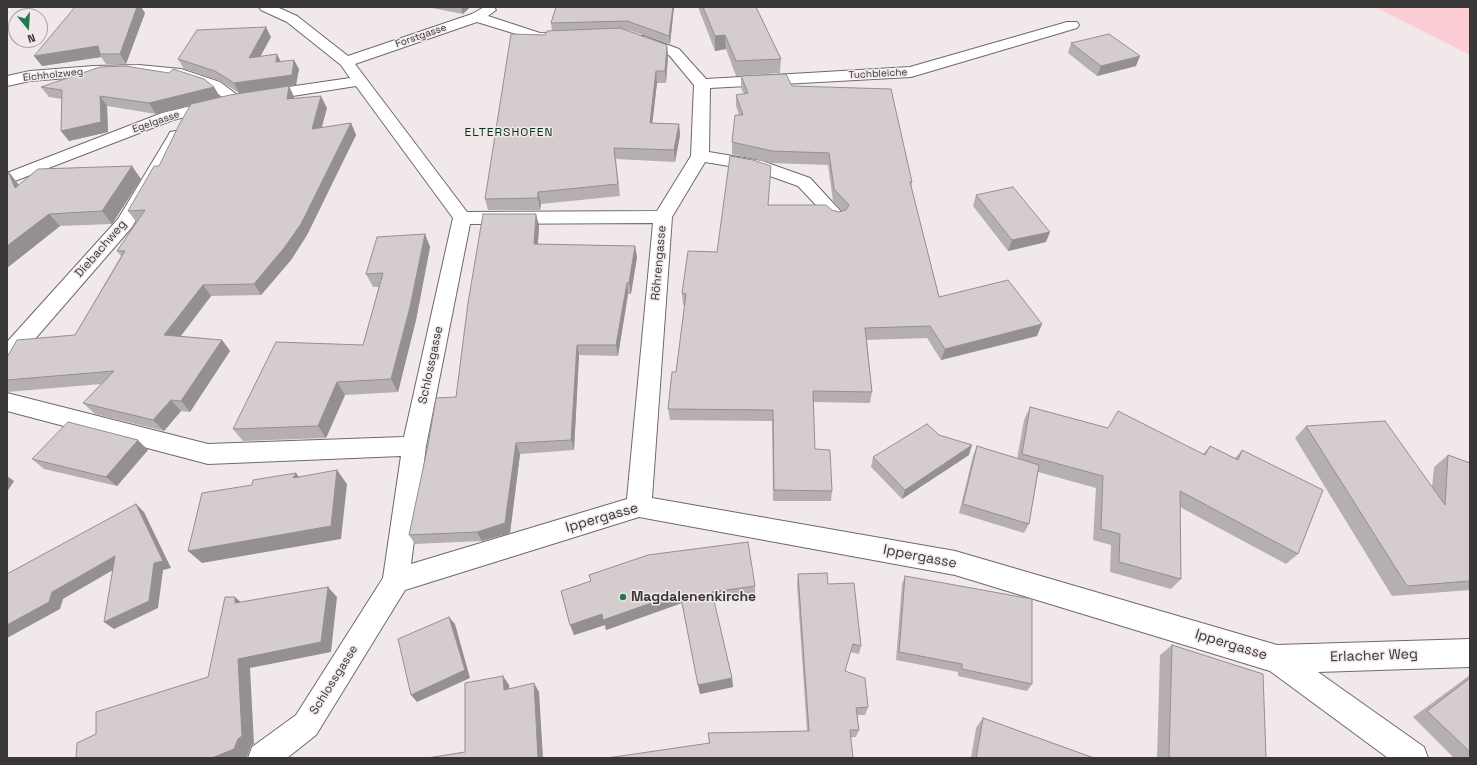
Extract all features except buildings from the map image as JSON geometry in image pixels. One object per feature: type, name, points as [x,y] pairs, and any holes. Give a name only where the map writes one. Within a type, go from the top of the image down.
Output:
[{"type":"street","points":[[266,7],[292,19],[346,62],[462,218],[663,217]]},
{"type":"street","name":"Forstgasse","points":[[346,62],[477,17],[494,7]]},
{"type":"street","points":[[477,17],[539,38],[577,36]]},
{"type":"street","name":"Tuchbleiche","points":[[702,84],[911,72],[1072,24]]},
{"type":"street","points":[[623,34],[674,52],[702,84]]},
{"type":"street","name":"Eichholzweg","points":[[7,81],[30,76],[78,72],[139,70],[181,74],[215,85],[236,100]]},
{"type":"street","name":"Egelgasse","points":[[7,179],[168,116],[236,100],[359,81]]},
{"type":"street","name":"Röhrengasse","points":[[639,506],[663,217],[700,156],[702,84]]},
{"type":"street","name":"Diebachweg","points":[[7,356],[125,223],[191,111]]},
{"type":"street","points":[[700,156],[756,165],[804,182],[837,217]]},
{"type":"street","name":"Schlossgasse","points":[[263,758],[306,725],[396,581],[414,446],[462,218]]},
{"type":"street","points":[[7,402],[208,454],[414,446]]},
{"type":"street","name":"Ippergasse","points":[[396,581],[639,506],[955,563],[1277,659],[1413,758]]},
{"type":"street","name":"Erlacher Weg","points":[[1277,659],[1470,653]]},
{"type":"street","points":[[289,758],[306,725]]},
{"type":"shaded area","points":[[1375,7],[1470,7],[1470,55]]},
{"type":"place","name":"Magdalenenkirche","points":[[623,597]]},
{"type":"district","name":"ELTERSHOFEN","points":[[509,133]]}]
